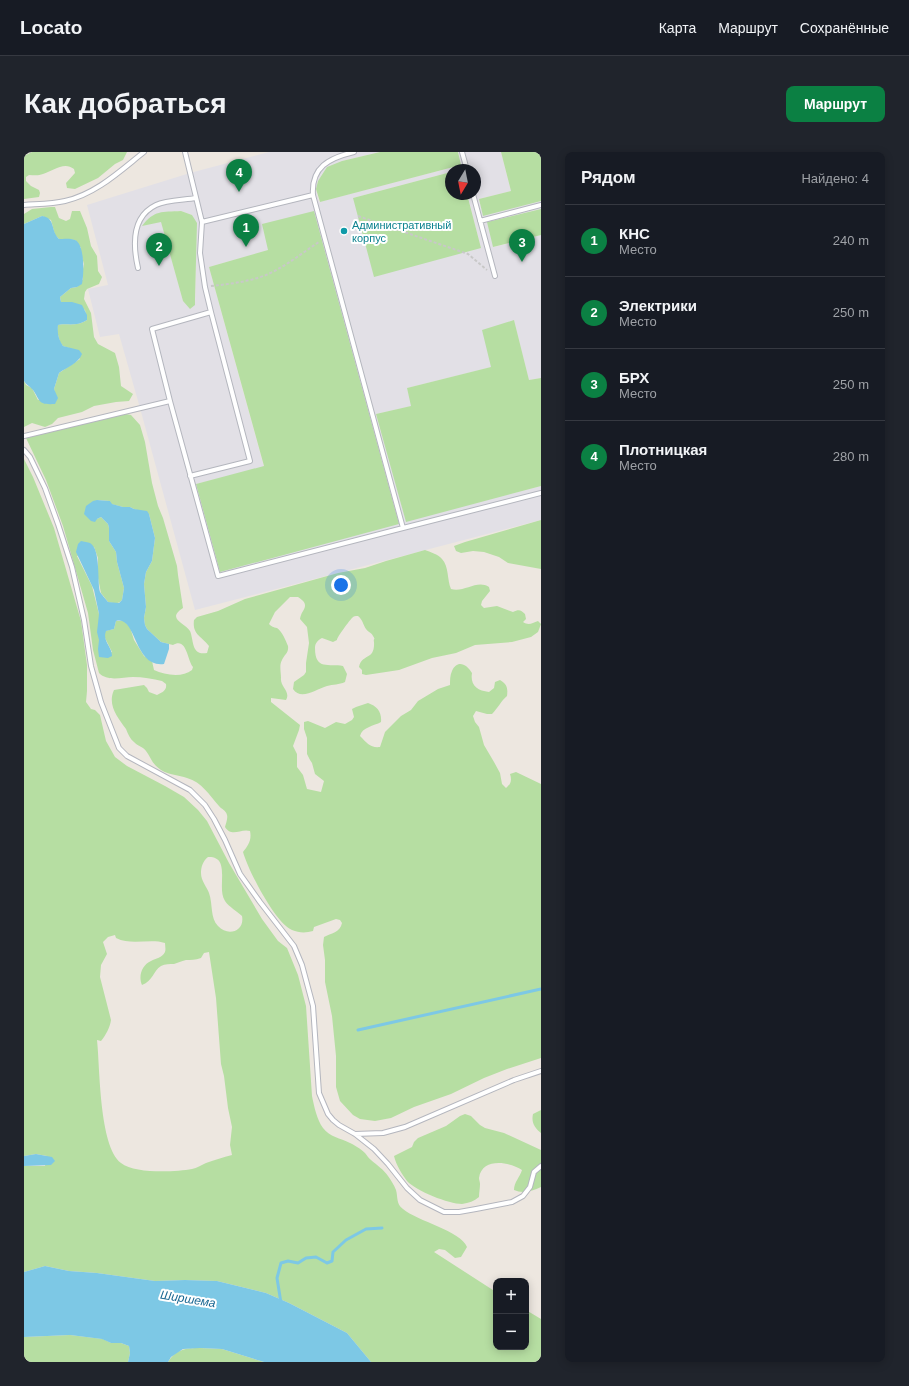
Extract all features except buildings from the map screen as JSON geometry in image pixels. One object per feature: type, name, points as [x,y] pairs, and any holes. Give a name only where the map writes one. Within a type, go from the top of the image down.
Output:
[{"type":"lane","points":[[24,205],[64,201],[84,194],[105,183],[144,152]]},
{"type":"lane","points":[[185,152],[202,222],[200,253],[205,287],[250,461],[190,476]]},
{"type":"lane","points":[[354,152],[336,157],[320,167],[313,185],[314,195],[403,528]]},
{"type":"lane","points":[[462,152],[465,164]]},
{"type":"lane","points":[[202,222],[314,195]]},
{"type":"lane","points":[[138,268],[134,242],[136,226],[145,212],[156,205],[196,198]]},
{"type":"lane","points":[[475,200],[495,276]]},
{"type":"lane","points":[[480,221],[541,205]]},
{"type":"lane","points":[[211,312],[152,328],[170,401],[218,576],[541,493]]},
{"type":"lane","points":[[24,436],[170,401]]},
{"type":"lane","points":[[24,450],[30,457],[45,488],[72,567],[84,620],[91,666],[101,702],[119,748],[127,756],[190,790],[204,805],[214,819],[225,840],[240,874],[294,946],[302,965],[313,1006],[319,1093],[321,1101],[328,1114],[339,1126],[355,1134],[374,1149],[411,1192],[426,1203],[444,1212],[476,1210],[512,1202],[523,1196],[530,1187],[534,1172],[541,1166]]},
{"type":"lane","points":[[355,1134],[383,1133],[405,1127],[514,1080],[541,1071]]},
{"type":"path","points":[[358,216],[468,254],[495,276]]},
{"type":"path","points":[[205,287],[252,280],[267,274],[285,265],[320,242],[325,237]]},
{"type":"shaded area","points":[[269,152],[380,152],[342,161],[327,167],[318,181],[316,189],[319,202],[445,169],[445,174],[353,198],[481,248],[469,200],[479,200],[483,215],[541,201],[541,209],[488,222],[494,247],[541,235],[541,378],[529,380],[514,320],[492,367],[407,388],[412,406],[376,414],[406,521],[541,486],[541,520],[195,610],[119,334],[100,337],[88,289],[108,285],[87,205],[190,173]],"holes":[[[181,211],[192,215],[196,267],[195,305],[183,301],[161,221],[142,226],[169,212]],[[269,250],[399,524],[196,484],[264,467],[209,267]]]},
{"type":"shaded area","points":[[458,152],[501,152],[511,191],[481,198],[481,164],[461,164]]},
{"type":"green space","points":[[32,152],[127,152],[123,160],[115,164],[98,178],[75,189],[67,188],[66,183],[75,173],[74,169],[70,167],[62,166],[47,173],[29,175],[26,177],[26,181],[31,186],[39,190],[40,193],[39,197],[24,199],[24,156]]},
{"type":"green space","points":[[380,152],[458,152],[461,164],[445,164],[445,169],[320,202],[316,189],[318,181],[327,167],[342,161]]},
{"type":"green space","points":[[501,152],[541,152],[541,201],[483,216],[479,200],[511,191]]},
{"type":"green space","points":[[445,174],[445,200],[469,200],[481,248],[374,277],[353,198]]},
{"type":"green space","points":[[55,207],[59,218],[66,221],[70,219],[72,211],[80,211],[87,228],[91,246],[97,256],[98,271],[102,277],[99,284],[87,289],[84,299],[91,313],[94,337],[98,344],[115,353],[119,367],[121,386],[133,394],[129,401],[94,406],[82,412],[58,418],[52,424],[45,427],[32,423],[24,427],[24,381],[26,385],[32,388],[38,400],[55,394],[54,389],[59,373],[80,359],[69,348],[63,346],[60,342],[57,331],[58,325],[76,324],[87,320],[85,310],[67,302],[61,302],[60,297],[71,288],[77,287],[83,279],[82,274],[84,264],[81,248],[75,240],[59,239],[55,235],[51,220],[42,216],[24,224],[24,214],[32,209]]},
{"type":"green space","points":[[541,209],[541,235],[493,247],[487,222]]},
{"type":"green space","points":[[181,211],[192,215],[197,223],[195,305],[190,309],[183,301],[161,222],[142,226],[155,214]]},
{"type":"green space","points":[[314,211],[399,524],[220,572],[196,484],[264,466],[209,267],[268,250],[262,224]]},
{"type":"green space","points":[[514,320],[529,380],[541,378],[541,486],[406,522],[376,414],[411,406],[407,388],[491,367],[482,330]]},
{"type":"green space","points":[[126,414],[131,415],[140,425],[158,506],[177,566],[183,608],[178,612],[176,618],[190,631],[194,646],[198,652],[207,653],[209,646],[196,632],[194,620],[197,617],[218,611],[245,599],[338,573],[365,568],[425,550],[434,553],[444,562],[451,589],[456,590],[480,584],[484,585],[489,587],[490,591],[482,601],[481,605],[484,608],[497,606],[513,612],[520,610],[525,614],[526,619],[523,622],[529,624],[538,621],[541,624],[538,632],[531,637],[512,642],[475,645],[456,653],[432,658],[399,670],[366,675],[362,674],[362,670],[359,667],[363,660],[372,652],[374,648],[374,638],[366,629],[360,618],[355,616],[346,625],[337,640],[333,642],[322,638],[315,646],[317,660],[320,663],[343,666],[347,674],[345,682],[327,686],[309,693],[300,694],[293,689],[294,682],[306,672],[309,643],[307,627],[300,619],[305,608],[304,603],[298,597],[290,597],[275,612],[269,624],[281,631],[288,646],[287,652],[280,666],[281,681],[287,697],[286,700],[271,698],[271,702],[300,725],[293,746],[297,754],[297,767],[303,775],[307,789],[321,792],[324,781],[315,774],[312,763],[307,754],[307,738],[304,729],[304,722],[308,721],[325,728],[336,722],[345,724],[354,717],[352,709],[368,703],[378,710],[381,715],[381,722],[363,731],[360,736],[371,746],[380,747],[385,732],[401,716],[411,710],[418,701],[438,689],[450,685],[451,673],[454,667],[459,664],[465,665],[470,670],[472,673],[473,684],[478,689],[489,692],[494,688],[495,682],[500,680],[506,685],[507,696],[492,714],[476,711],[473,716],[479,727],[484,745],[500,773],[502,784],[506,788],[511,782],[510,774],[516,772],[541,784],[541,1058],[484,1078],[451,1094],[414,1107],[391,1118],[375,1121],[360,1119],[353,1115],[340,1101],[336,1087],[336,1056],[332,1016],[325,982],[323,945],[324,937],[337,931],[342,923],[340,920],[336,919],[314,927],[313,931],[305,932],[292,930],[285,925],[270,907],[250,871],[243,852],[249,843],[250,831],[231,832],[228,830],[225,827],[227,818],[225,811],[201,786],[192,780],[167,773],[158,768],[145,750],[130,738],[114,711],[112,696],[114,690],[144,685],[149,692],[157,695],[164,691],[166,684],[162,681],[140,677],[111,678],[103,676],[99,673],[93,650],[88,613],[63,526],[46,480],[26,438]],"holes":[[[97,500],[110,501],[111,504],[130,507],[149,514],[155,538],[152,561],[146,572],[144,584],[146,607],[144,618],[145,625],[147,629],[161,642],[173,645],[178,643],[184,647],[193,667],[188,673],[173,675],[154,670],[152,661],[144,656],[134,640],[130,627],[124,621],[116,621],[114,629],[105,631],[105,638],[112,652],[99,656],[99,614],[92,586],[77,556],[94,547],[98,558],[98,578],[101,593],[108,602],[119,603],[122,600],[124,588],[116,552],[109,541],[108,524],[101,517],[97,519]]]},
{"type":"green space","points":[[24,459],[54,528],[81,621],[87,665],[86,702],[91,709],[95,710],[100,715],[106,741],[115,757],[127,766],[184,797],[207,821],[229,863],[262,919],[278,941],[287,948],[298,975],[306,1006],[312,1096],[316,1113],[321,1125],[326,1131],[335,1137],[362,1150],[384,1172],[394,1186],[398,1203],[403,1209],[418,1218],[448,1231],[463,1241],[467,1247],[461,1257],[455,1258],[445,1250],[439,1249],[434,1252],[493,1290],[493,1350],[529,1350],[529,1312],[541,1319],[541,1362],[371,1362],[347,1333],[289,1303],[266,1293],[217,1281],[155,1281],[97,1273],[69,1271],[45,1266],[24,1272],[24,1166],[45,1166],[47,1156],[36,1154],[24,1156]],"holes":[[[208,857],[215,858],[220,862],[222,867],[222,888],[225,901],[242,916],[241,925],[238,929],[231,932],[222,929],[215,923],[209,893],[201,876],[201,871],[205,860]],[[115,935],[116,938],[135,942],[153,941],[165,943],[164,954],[148,963],[143,968],[140,978],[142,985],[151,979],[161,966],[186,960],[199,959],[204,953],[209,952],[216,998],[221,1064],[232,1127],[230,1145],[232,1155],[192,1169],[176,1171],[145,1171],[127,1167],[121,1163],[114,1154],[108,1140],[102,1105],[97,1040],[101,1041],[103,1039],[109,1028],[111,1020],[100,977],[101,965],[107,954],[103,942],[108,937]]]},
{"type":"green space","points":[[541,520],[541,569],[508,563],[499,557],[484,552],[473,551],[461,553],[456,551],[454,546],[465,542]]},
{"type":"green space","points":[[541,1110],[541,1133],[534,1125],[533,1114]]},
{"type":"green space","points":[[465,1114],[471,1116],[485,1128],[504,1133],[541,1150],[541,1187],[528,1192],[514,1190],[515,1184],[522,1170],[504,1163],[491,1164],[481,1171],[479,1178],[479,1197],[465,1204],[449,1202],[411,1185],[401,1172],[394,1156],[412,1147],[418,1138],[446,1126]]},
{"type":"green space","points":[[70,1335],[103,1339],[111,1343],[121,1343],[129,1346],[130,1353],[128,1362],[24,1362],[24,1337]]},
{"type":"green space","points":[[200,1348],[222,1349],[264,1362],[168,1362],[174,1354],[182,1350]]},
{"type":"water","points":[[42,216],[49,219],[56,236],[59,239],[75,240],[81,247],[83,267],[82,284],[71,288],[60,297],[61,302],[72,302],[82,305],[87,315],[87,320],[83,322],[58,325],[59,337],[63,346],[79,350],[82,354],[75,363],[59,373],[54,389],[58,398],[55,404],[45,404],[40,402],[33,390],[24,381],[24,224]]},
{"type":"water","points":[[97,500],[110,501],[112,504],[123,507],[147,511],[149,514],[155,538],[152,561],[146,572],[144,584],[146,607],[144,618],[147,629],[161,642],[169,644],[169,649],[164,664],[154,663],[146,658],[128,626],[123,621],[116,621],[114,629],[106,631],[105,638],[112,652],[112,656],[108,658],[99,657],[99,640],[97,632],[99,614],[94,590],[76,552],[78,544],[81,541],[90,543],[96,552],[100,592],[108,602],[119,603],[122,600],[124,588],[116,552],[109,541],[108,524],[101,517],[95,522],[91,521],[84,514],[86,506]]},
{"type":"water","points":[[36,1154],[52,1157],[55,1161],[51,1165],[24,1166],[24,1156]]},
{"type":"water","name":"Ширшема","points":[[45,1266],[69,1271],[97,1273],[155,1281],[217,1281],[266,1293],[289,1303],[347,1333],[371,1362],[264,1362],[222,1349],[200,1348],[183,1349],[171,1357],[168,1362],[128,1362],[130,1353],[129,1346],[121,1343],[111,1343],[102,1339],[70,1335],[24,1337],[24,1272]]},
{"type":"waterway","points":[[358,1030],[541,989]]},
{"type":"waterway","points":[[281,1303],[277,1278],[281,1263],[288,1261],[298,1263],[306,1258],[316,1257],[327,1263],[332,1261],[333,1252],[346,1240],[366,1229],[382,1228]]},
{"type":"place","name":"Плотницкая","points":[[239,192]]},
{"type":"place","name":"Административный корпус","points":[[344,231]]},
{"type":"place","name":"КНС","points":[[246,247]]},
{"type":"place","name":"БРХ","points":[[522,262]]},
{"type":"place","name":"Электрики","points":[[159,266]]}]
